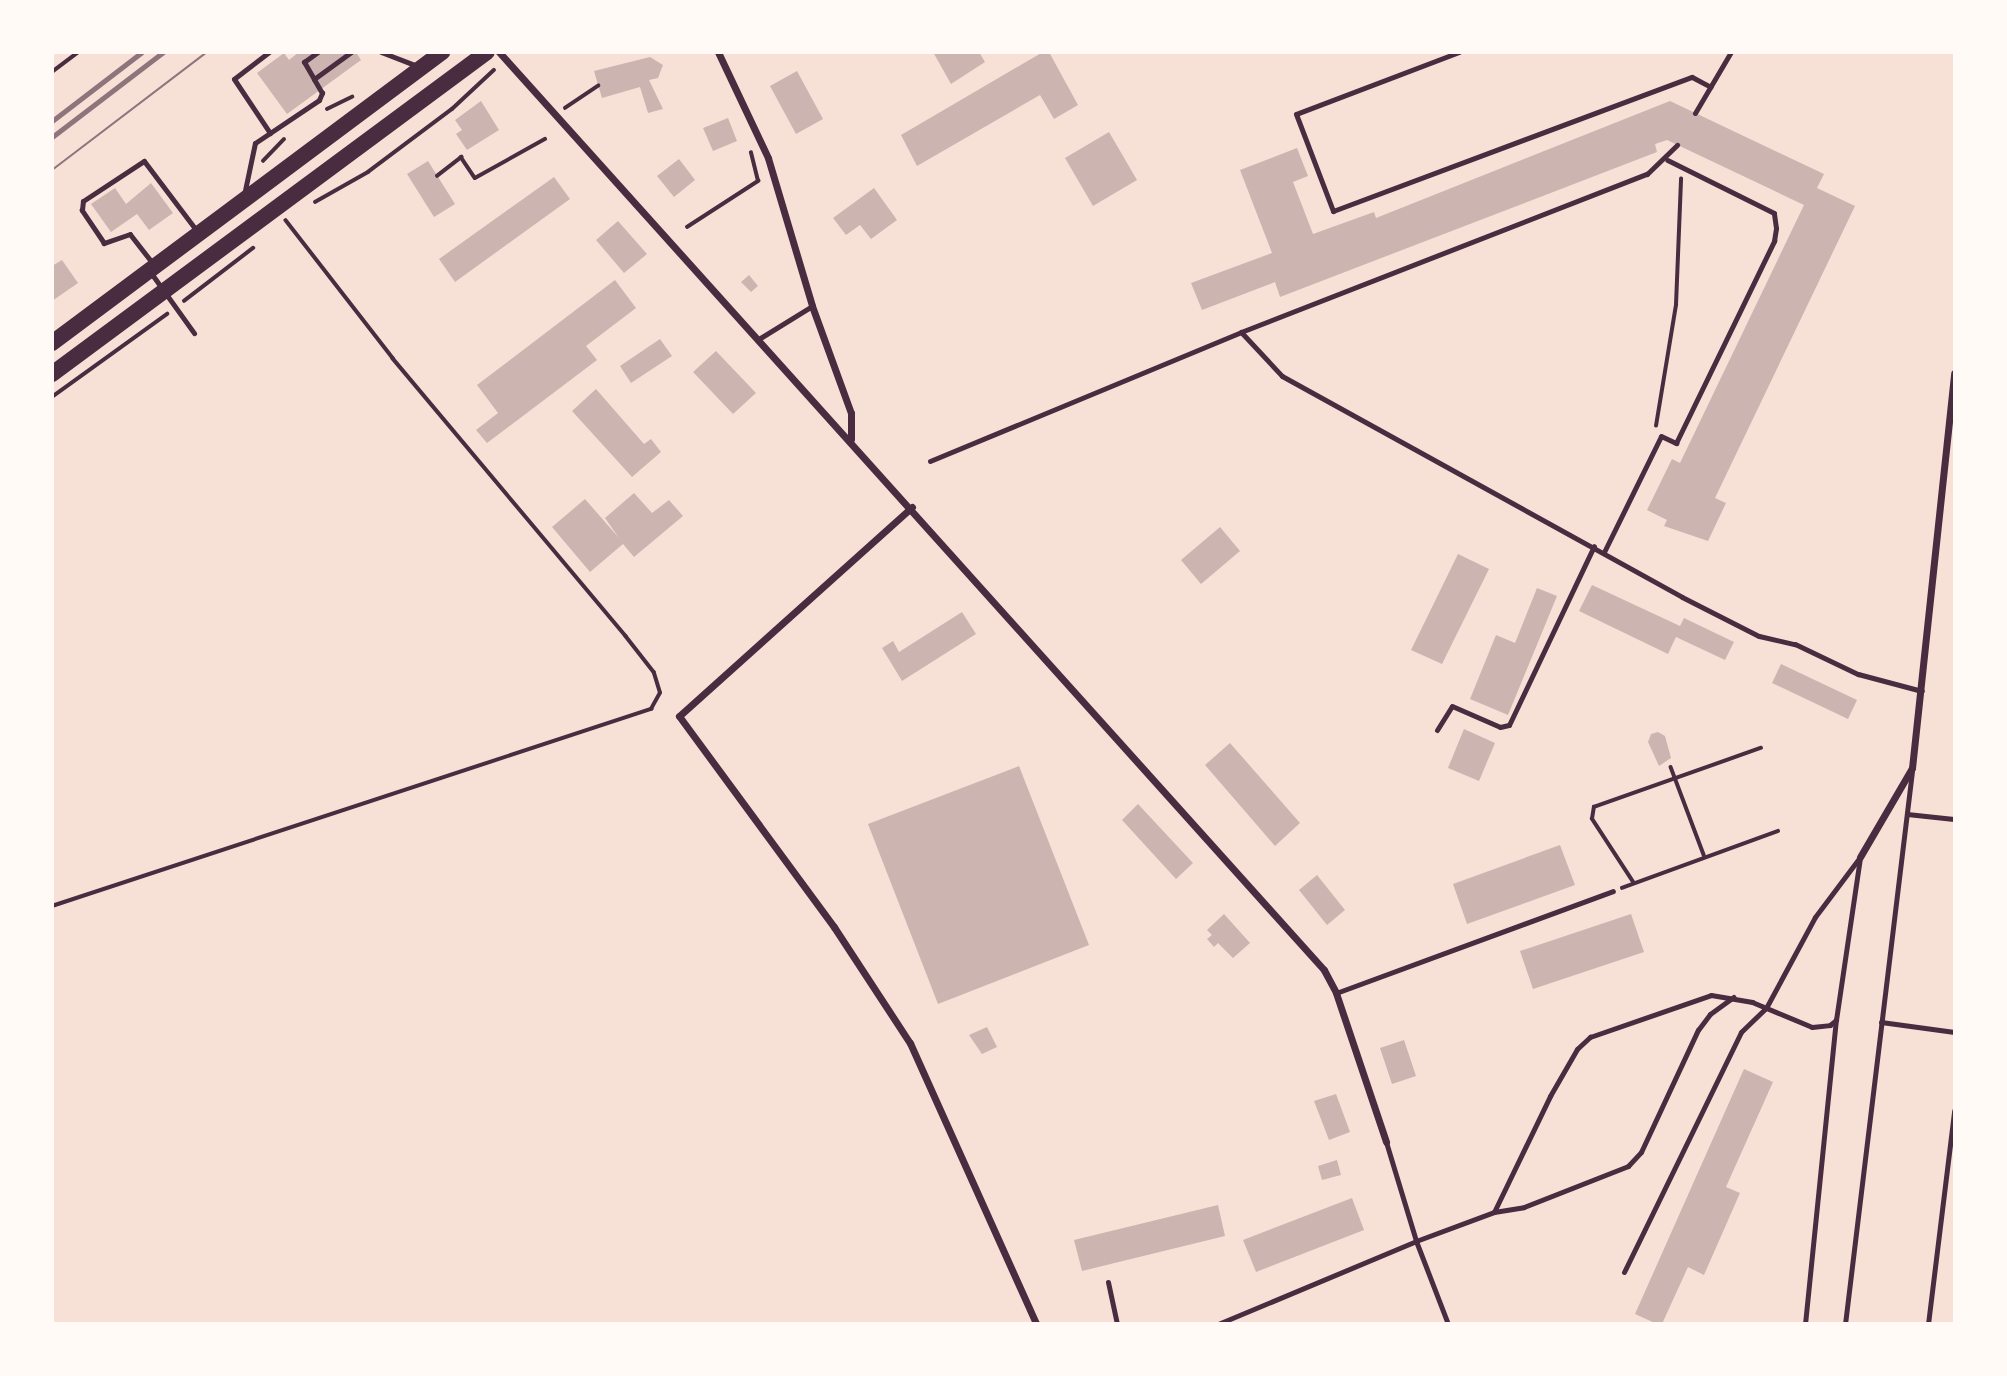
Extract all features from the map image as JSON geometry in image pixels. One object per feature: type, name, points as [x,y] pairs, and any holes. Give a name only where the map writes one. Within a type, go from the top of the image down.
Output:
[{"type":"main road","points":[[52,343],[442,52]]},
{"type":"main road","points":[[52,374],[165,294],[282,217],[487,52]]},
{"type":"street","points":[[499,52],[757,340],[851,439],[890,488],[912,508],[1324,970],[1336,993],[1386,1142]]},
{"type":"street","points":[[718,52],[768,158],[812,306],[851,413],[851,439]]},
{"type":"street","points":[[1860,857],[1912,768],[1955,373]]},
{"type":"street","points":[[912,508],[680,716],[834,927],[910,1043],[1036,1324]]},
{"type":"lane","points":[[269,52],[234,79],[270,133]]},
{"type":"lane","points":[[243,201],[250,154],[255,144],[319,100],[321,93],[304,62],[318,52]]},
{"type":"lane","points":[[314,79],[351,52]]},
{"type":"lane","points":[[381,52],[421,68]]},
{"type":"lane","points":[[1459,52],[1296,114],[1333,211],[1692,77],[1711,87]]},
{"type":"lane","points":[[1695,113],[1731,52]]},
{"type":"lane","points":[[930,461],[1241,332],[1647,174],[1667,160],[1677,145]]},
{"type":"lane","points":[[1604,552],[1661,436],[1676,443],[1774,241],[1774,213],[1667,160]]},
{"type":"lane","points":[[194,333],[165,294],[130,234],[104,243],[82,210],[83,201],[144,161],[199,233]]},
{"type":"lane","points":[[757,340],[812,306]]},
{"type":"lane","points":[[1241,332],[1282,376],[1759,636],[1795,644],[1858,674],[1922,691]]},
{"type":"lane","points":[[1437,730],[1452,706],[1500,727],[1509,725],[1594,546]]},
{"type":"lane","points":[[1845,1324],[1912,768]]},
{"type":"lane","points":[[1907,814],[1955,819]]},
{"type":"lane","points":[[1624,1272],[1741,1032],[1766,1008],[1815,916],[1860,857]]},
{"type":"lane","points":[[1804,1324],[1836,1020],[1860,857]]},
{"type":"lane","points":[[1336,993],[1614,891]]},
{"type":"lane","points":[[1494,1212],[1550,1096],[1577,1049],[1590,1037],[1711,995],[1733,997],[1812,1027],[1830,1025],[1836,1020]]},
{"type":"lane","points":[[1218,1324],[1416,1241],[1494,1212],[1524,1207],[1636,1160],[1698,1030],[1710,1014],[1733,997]]},
{"type":"lane","points":[[1881,1022],[1955,1032]]},
{"type":"lane","points":[[1928,1324],[1955,1111]]},
{"type":"lane","points":[[1386,1142],[1416,1241],[1448,1324]]},
{"type":"lane","points":[[1108,1282],[1117,1324]]},
{"type":"path","points":[[52,72],[79,52]]},
{"type":"path","points":[[308,207],[368,172],[452,109],[505,60]]},
{"type":"path","points":[[556,117],[598,86]]},
{"type":"path","points":[[437,176],[461,158],[475,178],[545,139]]},
{"type":"path","points":[[687,227],[758,181],[751,153]]},
{"type":"path","points":[[1661,436],[1656,428],[1676,305],[1672,304],[1682,167]]},
{"type":"path","points":[[282,217],[298,215]]},
{"type":"path","points":[[277,230],[282,217]]},
{"type":"path","points":[[52,906],[651,709],[660,693],[654,673],[626,637],[393,359],[282,217]]},
{"type":"path","points":[[52,397],[257,245]]},
{"type":"path","points":[[1633,882],[1592,819],[1594,807],[1761,748]]},
{"type":"path","points":[[1671,767],[1704,855]]},
{"type":"path","points":[[1614,891],[1704,855],[1778,831]]},
{"type":"building","points":[[299,52],[356,52],[361,60],[287,114],[257,73],[284,53],[289,60]]},
{"type":"building","points":[[933,52],[979,52],[985,62],[951,84]]},
{"type":"building","points":[[1043,52],[1049,52],[1078,105],[1054,119],[1040,95],[917,166],[901,135]]},
{"type":"building","points":[[650,57],[663,65],[658,78],[649,80],[663,109],[648,113],[640,87],[602,98],[594,71]]},
{"type":"building","points":[[797,71],[823,119],[796,134],[770,86]]},
{"type":"building","points":[[481,101],[499,130],[467,150],[456,134],[462,130],[455,120]]},
{"type":"building","points":[[1670,101],[1824,174],[1817,188],[1855,206],[1715,498],[1726,503],[1708,541],[1664,526],[1667,520],[1647,510],[1672,459],[1680,463],[1804,205],[1667,140],[1655,144],[1657,152],[1280,297],[1275,282],[1202,310],[1191,283],[1272,253],[1240,170],[1297,148],[1308,176],[1293,182],[1313,234],[1374,212],[1376,218]]},
{"type":"building","points":[[728,118],[737,141],[713,151],[703,128]]},
{"type":"building","points":[[1109,132],[1137,180],[1093,206],[1065,158]]},
{"type":"building","points":[[679,159],[695,180],[674,197],[657,176]]},
{"type":"building","points":[[428,161],[455,204],[434,217],[407,174]]},
{"type":"building","points":[[554,177],[570,199],[455,282],[439,259]]},
{"type":"building","points":[[151,183],[173,213],[149,230],[137,214],[111,232],[91,204],[115,188],[126,204]]},
{"type":"building","points":[[874,188],[897,220],[871,239],[860,225],[846,235],[833,218]]},
{"type":"building","points":[[618,221],[647,254],[624,273],[596,240]]},
{"type":"building","points":[[62,260],[78,283],[52,301],[52,266]]},
{"type":"building","points":[[749,275],[758,286],[751,292],[741,282]]},
{"type":"building","points":[[615,280],[636,308],[586,346],[597,360],[487,443],[476,430],[498,413],[477,385]]},
{"type":"building","points":[[660,339],[672,356],[631,383],[620,366]]},
{"type":"building","points":[[716,351],[756,393],[733,414],[693,372]]},
{"type":"building","points":[[596,389],[644,444],[651,439],[661,452],[632,477],[572,411]]},
{"type":"building","points":[[634,493],[652,513],[669,500],[683,516],[634,557],[623,544],[590,572],[552,527],[585,499],[619,538],[605,518]]},
{"type":"building","points":[[1220,527],[1240,551],[1201,584],[1181,560]]},
{"type":"building","points":[[1458,554],[1489,569],[1442,664],[1411,650]]},
{"type":"building","points":[[1592,585],[1680,626],[1684,618],[1734,642],[1725,660],[1676,637],[1668,654],[1579,611]]},
{"type":"building","points":[[1537,588],[1557,596],[1508,715],[1470,699],[1496,635],[1515,643]]},
{"type":"building","points":[[962,612],[976,634],[902,681],[882,648],[893,641],[899,652]]},
{"type":"building","points":[[1781,664],[1857,700],[1848,719],[1772,683]]},
{"type":"building","points":[[1464,729],[1495,743],[1479,781],[1448,768]]},
{"type":"building","points":[[1658,732],[1665,736],[1671,758],[1659,766],[1648,742],[1651,734]]},
{"type":"building","points":[[1230,743],[1300,823],[1275,846],[1205,765]]},
{"type":"building","points":[[1019,766],[1089,945],[938,1004],[868,824]]},
{"type":"building","points":[[1138,804],[1193,863],[1176,879],[1122,820]]},
{"type":"building","points":[[1560,845],[1575,885],[1467,924],[1453,884]]},
{"type":"building","points":[[1317,875],[1345,910],[1327,925],[1299,890]]},
{"type":"building","points":[[1224,914],[1250,943],[1233,958],[1218,943],[1214,947],[1207,939],[1212,935],[1207,930]]},
{"type":"building","points":[[1631,914],[1644,952],[1533,989],[1520,951]]},
{"type":"building","points":[[987,1027],[997,1047],[982,1054],[969,1035]]},
{"type":"building","points":[[1404,1040],[1416,1076],[1392,1084],[1380,1048]]},
{"type":"building","points":[[1744,1069],[1773,1082],[1726,1187],[1740,1193],[1704,1275],[1688,1267],[1662,1324],[1657,1324],[1635,1314]]},
{"type":"building","points":[[1336,1094],[1350,1132],[1329,1140],[1314,1101]]},
{"type":"building","points":[[1337,1160],[1341,1175],[1322,1180],[1318,1166]]},
{"type":"building","points":[[1352,1198],[1364,1230],[1256,1272],[1243,1240]]},
{"type":"building","points":[[1218,1205],[1225,1236],[1082,1271],[1074,1240]]},
{"type":"tram line","points":[[52,170],[207,52]]},
{"type":"railway","points":[[52,121],[142,52]]},
{"type":"railway","points":[[52,137],[163,52]]}]
